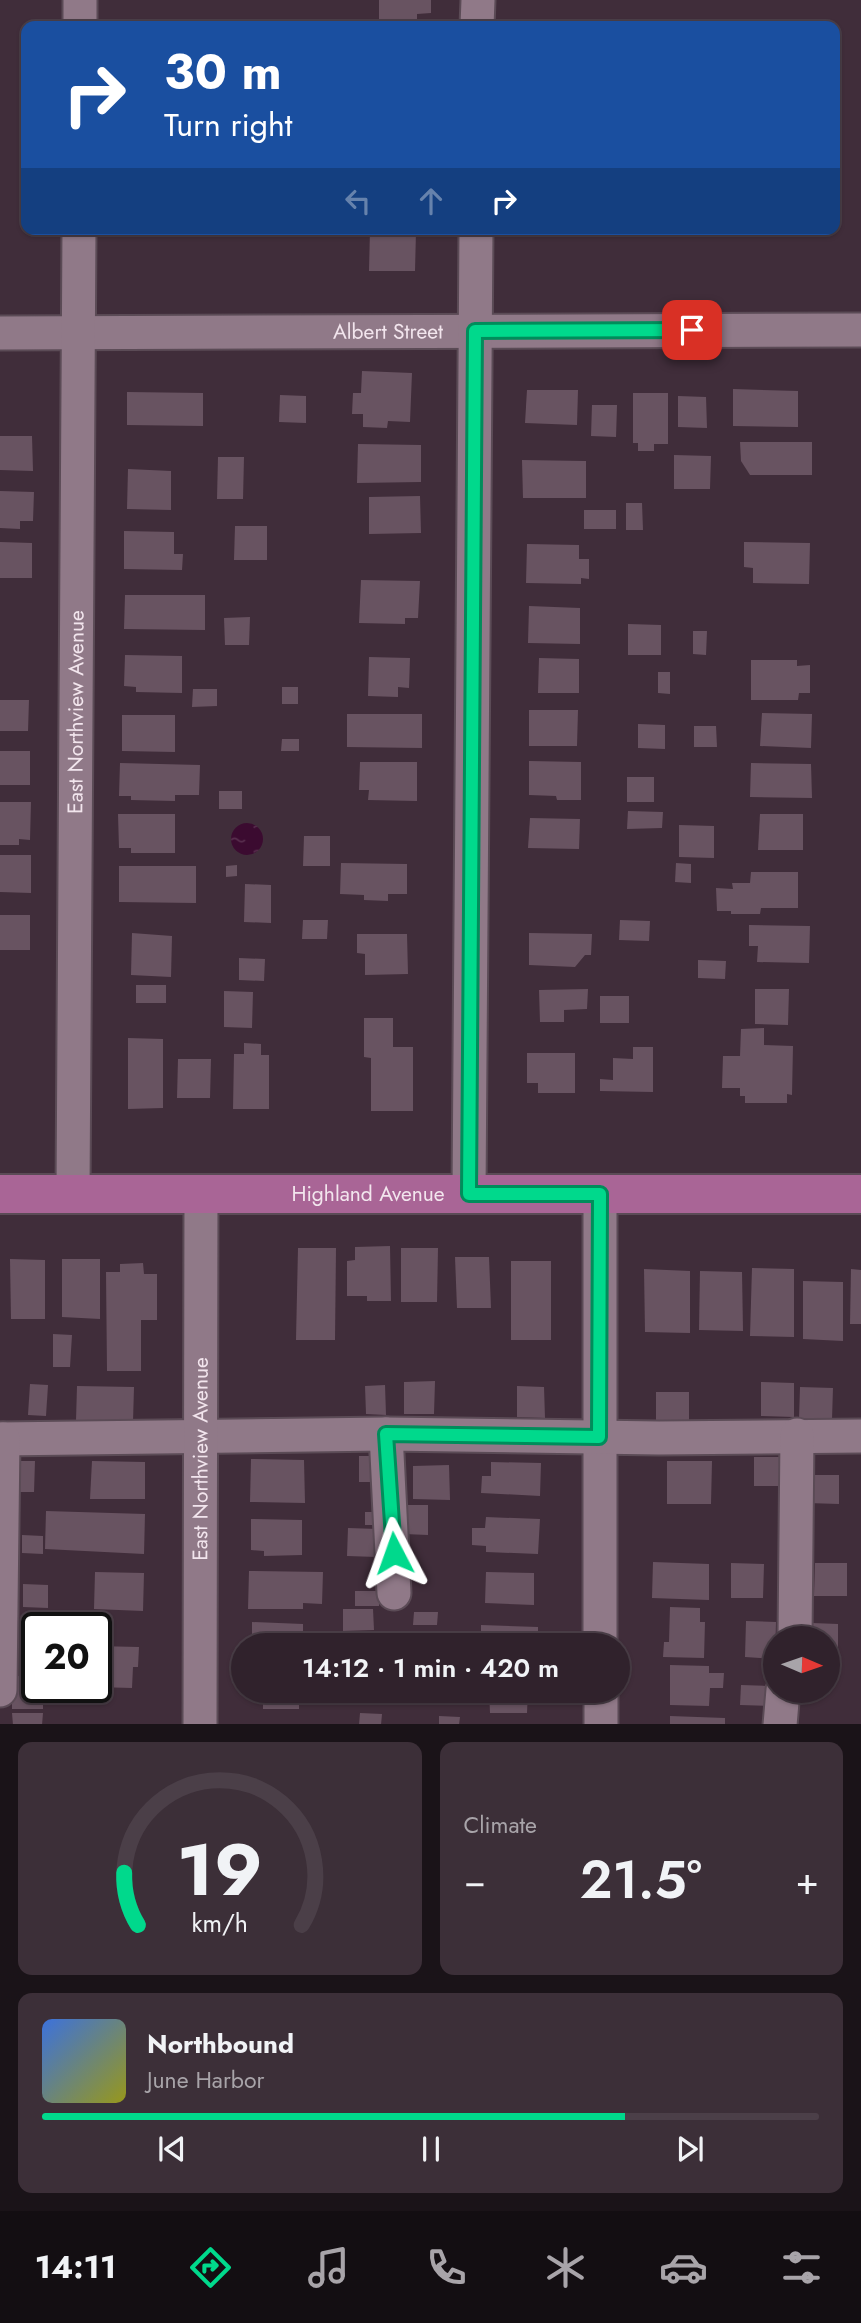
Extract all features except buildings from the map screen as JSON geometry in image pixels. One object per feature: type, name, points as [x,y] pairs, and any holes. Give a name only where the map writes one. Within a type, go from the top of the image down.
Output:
[{"type":"main road","name":"Highland Avenue","points":[[0,1194],[861,1194]]},
{"type":"street","points":[[80,0],[80,21]]},
{"type":"street","points":[[477,21],[478,0]]},
{"type":"street","name":"East Northview Avenue","points":[[73,1194],[79,235]]},
{"type":"street","points":[[469,1194],[476,235]]},
{"type":"street","name":"Albert Street","points":[[0,332],[861,330]]},
{"type":"street","name":"East Northview Avenue","points":[[200,1724],[201,1193]]},
{"type":"street","points":[[600,1194],[600,1633]]},
{"type":"street","points":[[386,1434],[394,1594]]},
{"type":"street","points":[[0,1690],[2,1439],[386,1434],[599,1437],[861,1436]]},
{"type":"street","points":[[795,1626],[797,1435]]},
{"type":"street","points":[[601,1703],[601,1724]]},
{"type":"street","points":[[780,1724],[782,1703]]},
{"type":"water","points":[[247,823],[258,828],[263,839],[258,850],[247,855],[236,850],[231,839],[236,828]]},
{"type":"route","points":[[394,1553],[386,1434],[599,1437],[600,1194],[469,1194],[475,331],[692,330]]}]
